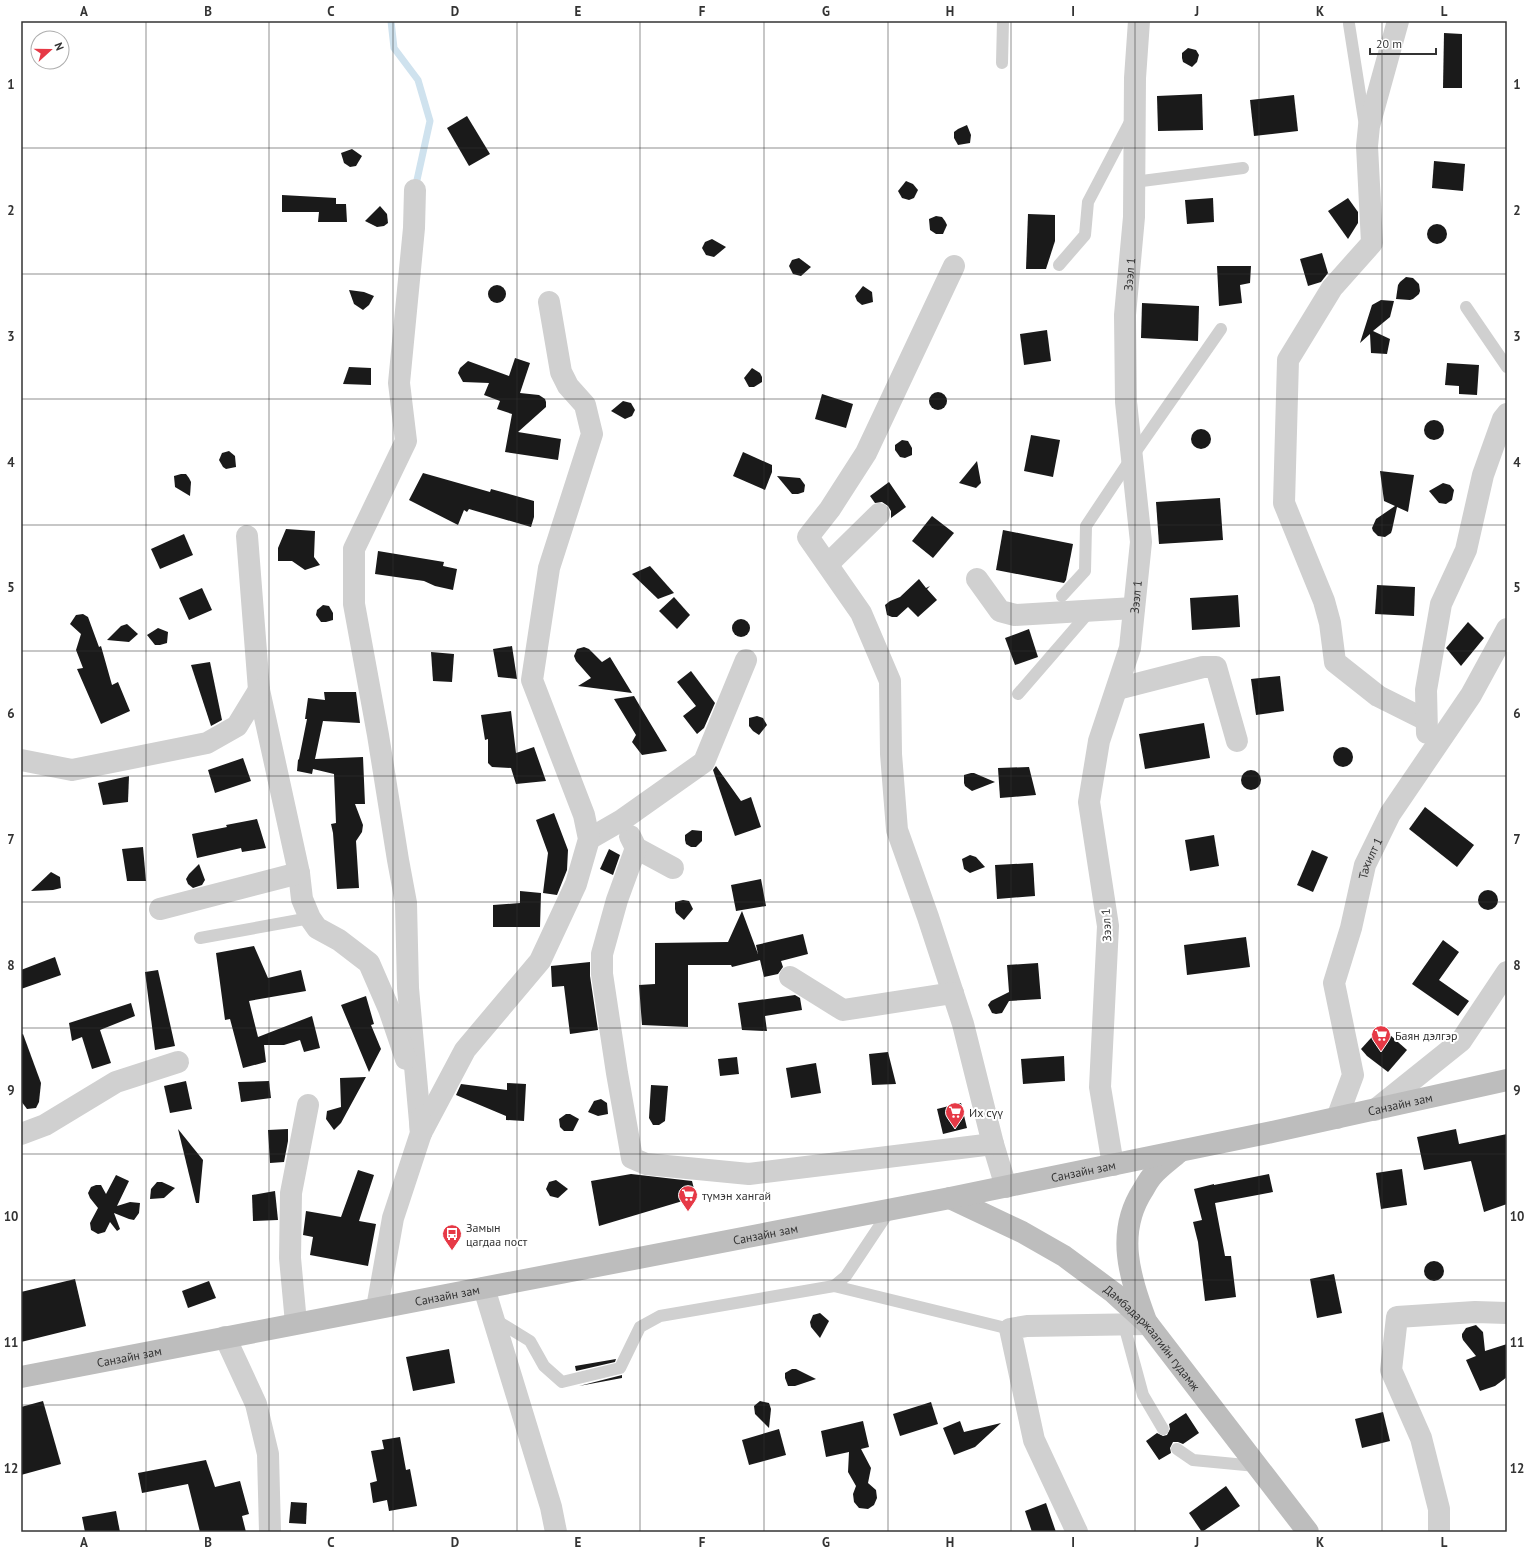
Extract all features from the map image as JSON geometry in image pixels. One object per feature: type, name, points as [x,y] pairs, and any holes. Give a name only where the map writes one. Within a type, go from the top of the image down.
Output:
[{"type":"main road","name":"Санзайн зам","points":[[21,1377],[1006,1187],[1375,1110],[1507,1080]]},
{"type":"main road","points":[[1148,1324],[1134,1286],[1127,1256],[1128,1228],[1136,1200],[1152,1175],[1181,1151]]},
{"type":"main road","name":"Дамбадаржаагийн гудамж","points":[[950,1198],[1022,1232],[1064,1256],[1114,1293],[1148,1324],[1308,1532]]},
{"type":"street","name":"Зээл 1","points":[[1113,1165],[1100,1087],[1108,926],[1089,802],[1099,741],[1130,648],[1141,542],[1126,402],[1126,315],[1134,217],[1134,113],[1139,21]]},
{"type":"street","points":[[1398,21],[1369,126],[1367,146],[1372,243],[1332,288],[1288,360],[1284,502],[1324,601],[1330,623],[1335,662],[1378,696],[1426,720]]},
{"type":"street","points":[[415,190],[414,228],[399,383],[406,441],[354,549],[354,604],[406,903],[408,988],[421,1133]]},
{"type":"street","points":[[954,266],[866,453],[830,509],[808,536],[862,613],[890,681],[891,754],[897,830],[928,917],[963,1024],[993,1144],[1006,1187]]},
{"type":"street","points":[[377,1308],[393,1218],[421,1133],[465,1050],[540,961],[576,884],[589,839],[584,815],[532,680],[549,568],[592,434],[585,405],[568,386],[561,372],[549,302]]},
{"type":"street","points":[[1427,758],[1426,690],[1441,604],[1466,550],[1483,476],[1503,419],[1507,414]]},
{"type":"street","points":[[828,564],[878,514]]},
{"type":"street","points":[[247,536],[259,690],[299,873],[302,899],[310,918],[317,928],[339,940],[368,963],[389,1009],[417,1092],[421,1133]]},
{"type":"street","points":[[977,579],[1000,611],[1015,615],[1134,608]]},
{"type":"street","name":"Тахилт 1","points":[[1337,1118],[1353,1075],[1334,983],[1351,928],[1365,865],[1390,814],[1471,695],[1507,629]]},
{"type":"street","points":[[589,839],[622,820],[704,762],[746,660]]},
{"type":"street","points":[[1117,689],[1203,667],[1216,667],[1237,742]]},
{"type":"street","points":[[21,760],[72,770],[207,743],[237,726],[259,690]]},
{"type":"street","points":[[622,820],[636,848],[673,868]]},
{"type":"street","points":[[636,848],[617,900],[602,954],[603,982],[632,1158],[646,1164],[749,1174],[993,1144]]},
{"type":"street","points":[[160,909],[299,873]]},
{"type":"street","points":[[1375,1110],[1461,1041],[1507,972]]},
{"type":"street","points":[[790,977],[843,1010],[953,992]]},
{"type":"street","points":[[21,1134],[45,1125],[116,1082],[178,1062]]},
{"type":"street","points":[[296,1323],[290,1258],[291,1193],[308,1105]]},
{"type":"street","points":[[484,1288],[551,1507],[556,1532]]},
{"type":"street","points":[[1439,1532],[1439,1509],[1421,1438],[1392,1370],[1397,1317],[1475,1312],[1507,1313]]},
{"type":"street","points":[[1077,1532],[1034,1440],[1010,1329],[1027,1326],[1148,1324]]},
{"type":"street","points":[[225,1337],[256,1404],[268,1454],[270,1532]]},
{"type":"lane","points":[[1002,63],[1003,21]]},
{"type":"lane","points":[[1349,24],[1367,146]]},
{"type":"lane","points":[[1059,265],[1085,236],[1088,202],[1134,113]]},
{"type":"lane","points":[[1134,182],[1243,168]]},
{"type":"lane","points":[[1466,307],[1507,367]]},
{"type":"lane","points":[[1062,596],[1085,571],[1086,526],[1221,329]]},
{"type":"lane","points":[[1018,694],[1090,611]]},
{"type":"lane","points":[[200,938],[310,918]]},
{"type":"lane","points":[[834,1286],[846,1276],[890,1210]]},
{"type":"lane","points":[[494,1319],[530,1341],[544,1366],[562,1382],[620,1368],[640,1327],[660,1316],[834,1286],[1010,1329]]},
{"type":"lane","points":[[1124,1325],[1143,1395],[1163,1428]]},
{"type":"lane","points":[[1177,1449],[1193,1460],[1256,1466]]},
{"type":"building","points":[[1444,33],[1462,34],[1462,88],[1443,88]]},
{"type":"building","points":[[1188,48],[1196,50],[1199,55],[1197,62],[1192,67],[1183,62],[1182,58],[1182,53]]},
{"type":"building","points":[[1202,94],[1203,130],[1158,131],[1157,96]]},
{"type":"building","points":[[1294,95],[1298,131],[1254,136],[1250,100]]},
{"type":"building","points":[[467,116],[490,154],[469,166],[447,128]]},
{"type":"building","points":[[967,125],[971,135],[970,143],[958,145],[954,138],[954,132]]},
{"type":"building","points":[[352,149],[362,156],[356,166],[350,167],[344,163],[341,153]]},
{"type":"building","points":[[1434,161],[1465,164],[1463,191],[1432,188]]},
{"type":"building","points":[[906,181],[913,184],[918,190],[914,198],[909,200],[902,198],[898,191]]},
{"type":"building","points":[[282,195],[336,198],[336,204],[346,204],[347,222],[318,222],[319,212],[282,212]]},
{"type":"building","points":[[1213,198],[1214,222],[1187,224],[1185,200]]},
{"type":"building","points":[[1348,198],[1358,212],[1358,223],[1348,239],[1328,211]]},
{"type":"building","points":[[380,206],[387,214],[388,223],[384,226],[377,227],[365,221]]},
{"type":"building","points":[[1028,214],[1055,215],[1055,241],[1046,269],[1026,269]]},
{"type":"building","points":[[936,216],[942,217],[947,225],[943,234],[936,234],[930,230],[929,219]]},
{"type":"building","points":[[1433,224],[1441,224],[1447,230],[1447,238],[1441,244],[1433,244],[1427,238],[1427,230]]},
{"type":"building","points":[[712,239],[726,247],[714,257],[706,255],[702,248],[705,242]]},
{"type":"building","points":[[1322,253],[1328,273],[1321,282],[1308,286],[1300,259]]},
{"type":"building","points":[[799,258],[811,267],[801,276],[793,274],[789,266],[792,260]]},
{"type":"building","points":[[1217,266],[1251,266],[1250,283],[1240,285],[1242,303],[1219,306]]},
{"type":"building","points":[[1406,277],[1413,278],[1419,284],[1419,294],[1410,300],[1396,299],[1398,285]]},
{"type":"building","points":[[497,285],[503,288],[506,294],[503,300],[497,303],[491,300],[488,294],[491,288]]},
{"type":"building","points":[[863,286],[872,292],[873,302],[862,305],[857,301],[855,296]]},
{"type":"building","points":[[349,290],[364,292],[374,296],[369,305],[363,310],[354,304]]},
{"type":"building","points":[[1381,300],[1394,301],[1390,317],[1373,331],[1390,339],[1387,354],[1371,353],[1370,334],[1360,343],[1372,305]]},
{"type":"building","points":[[1142,303],[1199,306],[1198,341],[1141,338]]},
{"type":"building","points":[[1047,330],[1051,361],[1024,365],[1020,334]]},
{"type":"building","points":[[515,358],[530,363],[520,393],[539,395],[545,399],[546,402],[546,407],[518,432],[561,439],[558,460],[505,452],[512,414],[497,409],[500,401],[484,395],[489,383],[463,382],[458,373],[460,368],[468,361],[509,376]]},
{"type":"building","points":[[1447,363],[1479,365],[1477,395],[1459,394],[1459,386],[1445,385]]},
{"type":"building","points":[[349,367],[371,368],[371,385],[343,384]]},
{"type":"building","points":[[752,368],[760,373],[762,382],[754,387],[749,387],[744,378]]},
{"type":"building","points":[[938,392],[944,395],[947,401],[944,407],[938,410],[932,407],[929,401],[932,395]]},
{"type":"building","points":[[822,394],[853,404],[846,428],[815,419]]},
{"type":"building","points":[[623,401],[631,403],[635,410],[632,416],[625,419],[611,411]]},
{"type":"building","points":[[1430,420],[1438,420],[1444,426],[1444,434],[1438,440],[1430,440],[1424,434],[1424,426]]},
{"type":"building","points":[[1197,429],[1205,429],[1211,435],[1211,443],[1205,449],[1197,449],[1191,443],[1191,435]]},
{"type":"building","points":[[1031,435],[1060,440],[1053,477],[1024,471]]},
{"type":"building","points":[[902,440],[908,441],[912,448],[912,455],[905,458],[900,457],[895,450],[895,445]]},
{"type":"building","points":[[229,451],[235,456],[236,467],[226,469],[219,460],[222,453]]},
{"type":"building","points":[[743,452],[772,465],[772,472],[765,490],[733,476]]},
{"type":"building","points":[[977,461],[981,483],[976,488],[959,483]]},
{"type":"building","points":[[1380,471],[1414,475],[1408,512],[1397,507],[1391,533],[1385,537],[1378,536],[1372,528],[1376,519],[1395,506],[1384,501]]},
{"type":"building","points":[[423,473],[490,492],[491,489],[534,501],[534,517],[531,527],[469,509],[467,512],[464,510],[458,525],[409,500]]},
{"type":"building","points":[[186,474],[191,482],[190,496],[175,487],[174,476]]},
{"type":"building","points":[[777,476],[800,478],[805,485],[804,492],[792,494]]},
{"type":"building","points":[[889,482],[906,507],[891,518],[891,511],[888,506],[882,502],[875,503],[870,496]]},
{"type":"building","points":[[1443,483],[1450,485],[1454,490],[1452,500],[1446,504],[1439,503],[1429,491]]},
{"type":"building","points":[[1220,498],[1223,540],[1159,544],[1156,502]]},
{"type":"building","points":[[932,516],[954,533],[933,558],[912,541]]},
{"type":"building","points":[[286,529],[315,531],[314,557],[320,565],[305,570],[292,561],[278,561],[278,548]]},
{"type":"building","points":[[1003,530],[1073,544],[1066,580],[1064,583],[996,570]]},
{"type":"building","points":[[184,534],[193,555],[160,569],[151,549]]},
{"type":"building","points":[[378,551],[444,562],[443,566],[457,569],[453,590],[435,586],[424,581],[375,574]]},
{"type":"building","points":[[650,566],[674,593],[658,599],[632,574]]},
{"type":"building","points":[[919,579],[926,588],[930,586],[927,589],[937,600],[918,617],[908,607],[897,617],[887,615],[885,605],[900,597]]},
{"type":"building","points":[[1377,585],[1415,587],[1414,616],[1375,614]]},
{"type":"building","points":[[202,588],[212,610],[189,620],[179,598]]},
{"type":"building","points":[[1238,595],[1240,627],[1192,630],[1190,598]]},
{"type":"building","points":[[674,597],[690,615],[677,629],[659,611]]},
{"type":"building","points":[[323,605],[329,606],[333,613],[333,620],[321,622],[316,615],[317,610]]},
{"type":"building","points":[[83,614],[88,617],[99,647],[101,646],[112,685],[118,682],[130,711],[101,724],[77,669],[83,668],[76,650],[81,634],[70,624],[76,615]]},
{"type":"building","points":[[741,619],[747,622],[750,628],[747,634],[741,637],[735,634],[732,628],[735,622]]},
{"type":"building","points":[[1468,622],[1484,638],[1461,666],[1446,648]]},
{"type":"building","points":[[127,624],[138,634],[129,642],[107,640],[121,626]]},
{"type":"building","points":[[158,628],[168,632],[167,643],[155,645],[147,635]]},
{"type":"building","points":[[1029,629],[1038,657],[1015,665],[1005,638]]},
{"type":"building","points":[[512,646],[517,679],[498,677],[493,649]]},
{"type":"building","points":[[584,647],[589,649],[602,662],[610,657],[632,693],[578,686],[591,678],[576,661],[574,656],[577,649]]},
{"type":"building","points":[[431,652],[454,654],[452,682],[433,681]]},
{"type":"building","points":[[210,662],[222,720],[211,726],[191,665]]},
{"type":"building","points":[[691,671],[715,703],[704,728],[697,734],[683,716],[696,706],[677,682]]},
{"type":"building","points":[[1280,676],[1284,711],[1256,715],[1251,679]]},
{"type":"building","points":[[324,692],[356,692],[360,723],[323,721],[315,759],[363,757],[365,804],[355,804],[363,825],[362,832],[356,841],[359,888],[337,889],[331,824],[336,823],[334,774],[313,769],[312,774],[297,771],[307,719],[305,719],[308,698],[325,700]]},
{"type":"building","points":[[634,696],[667,751],[642,755],[632,742],[636,735],[614,699]]},
{"type":"building","points":[[511,711],[516,753],[534,747],[546,781],[516,784],[511,768],[492,767],[488,763],[488,739],[485,740],[481,715]]},
{"type":"building","points":[[757,716],[763,718],[767,725],[759,735],[749,726],[749,718]]},
{"type":"building","points":[[1204,723],[1210,758],[1145,769],[1139,734]]},
{"type":"building","points":[[1339,747],[1347,747],[1353,753],[1353,761],[1347,767],[1339,767],[1333,761],[1333,753]]},
{"type":"building","points":[[243,758],[251,781],[215,793],[208,770]]},
{"type":"building","points":[[716,766],[741,801],[751,797],[761,827],[735,836],[713,770]]},
{"type":"building","points":[[1029,767],[1036,795],[1000,798],[998,768]]},
{"type":"building","points":[[1247,770],[1255,770],[1261,776],[1261,784],[1255,790],[1247,790],[1241,784],[1241,776]]},
{"type":"building","points":[[971,773],[995,782],[972,791],[965,786],[964,783],[964,775]]},
{"type":"building","points":[[129,776],[128,802],[103,805],[98,783]]},
{"type":"building","points":[[1425,807],[1474,845],[1457,867],[1409,829]]},
{"type":"building","points":[[554,813],[568,850],[567,870],[557,895],[543,893],[548,853],[536,820]]},
{"type":"building","points":[[257,819],[266,848],[242,852],[241,848],[197,858],[192,834]]},
{"type":"building","points":[[692,830],[702,831],[702,841],[696,847],[691,847],[686,844],[685,840],[685,835]]},
{"type":"building","points":[[1214,835],[1219,866],[1190,871],[1185,840]]},
{"type":"building","points":[[143,847],[146,881],[127,881],[122,849]]},
{"type":"building","points":[[609,849],[620,855],[613,875],[600,869]]},
{"type":"building","points":[[1312,850],[1328,857],[1313,892],[1297,885]]},
{"type":"building","points":[[970,855],[976,857],[985,867],[970,873],[964,869],[962,859]]},
{"type":"building","points":[[1033,863],[1035,896],[997,899],[995,865]]},
{"type":"building","points":[[199,864],[205,880],[202,885],[193,888],[188,884],[186,879]]},
{"type":"building","points":[[51,872],[60,877],[61,888],[31,891]]},
{"type":"building","points":[[761,879],[766,906],[736,911],[731,885]]},
{"type":"building","points":[[1484,890],[1492,890],[1498,896],[1498,904],[1492,910],[1484,910],[1478,904],[1478,896]]},
{"type":"building","points":[[520,891],[541,893],[540,927],[493,927],[493,905],[520,903]]},
{"type":"building","points":[[683,900],[689,901],[693,909],[684,920],[676,913],[675,909],[675,902]]},
{"type":"building","points":[[742,911],[758,954],[756,945],[803,934],[808,954],[781,961],[783,967],[778,974],[764,977],[760,960],[732,967],[731,965],[688,965],[688,1027],[642,1025],[639,985],[655,984],[655,943],[728,942]]},
{"type":"building","points":[[1246,937],[1250,967],[1187,975],[1184,945]]},
{"type":"building","points":[[1443,940],[1459,952],[1439,980],[1469,1001],[1458,1016],[1412,984]]},
{"type":"building","points":[[254,946],[268,978],[301,970],[306,991],[249,1001],[258,1037],[312,1016],[320,1048],[304,1052],[300,1040],[284,1045],[264,1045],[266,1062],[243,1068],[230,1019],[225,1020],[216,953]]},
{"type":"building","points":[[55,957],[61,975],[21,989],[21,970]]},
{"type":"building","points":[[590,962],[590,976],[598,1030],[570,1034],[564,986],[552,987],[551,966]]},
{"type":"building","points":[[1038,963],[1041,999],[1009,1001],[1002,1013],[992,1013],[988,1005],[991,1001],[1009,992],[1007,965]]},
{"type":"building","points":[[158,970],[175,1046],[155,1050],[145,972]]},
{"type":"building","points":[[795,995],[800,998],[802,1010],[765,1016],[767,1031],[742,1030],[738,1003]]},
{"type":"building","points":[[366,996],[374,1024],[371,1025],[381,1049],[369,1072],[341,1005]]},
{"type":"building","points":[[131,1003],[135,1016],[100,1030],[111,1063],[92,1069],[82,1037],[72,1041],[69,1023]]},
{"type":"building","points":[[1381,1027],[1407,1050],[1388,1072],[1367,1056],[1361,1049]]},
{"type":"building","points":[[23,1034],[41,1083],[39,1102],[36,1108],[27,1109],[21,1101],[21,1035]]},
{"type":"building","points":[[888,1052],[896,1084],[872,1085],[869,1054]]},
{"type":"building","points":[[1064,1056],[1065,1081],[1023,1084],[1021,1059]]},
{"type":"building","points":[[737,1057],[739,1074],[720,1076],[718,1059]]},
{"type":"building","points":[[816,1063],[821,1093],[791,1098],[786,1068]]},
{"type":"building","points":[[366,1077],[341,1123],[334,1130],[326,1119],[327,1111],[341,1107],[340,1078]]},
{"type":"building","points":[[186,1081],[192,1109],[170,1113],[164,1086]]},
{"type":"building","points":[[269,1081],[271,1098],[241,1102],[238,1082]]},
{"type":"building","points":[[507,1083],[526,1084],[524,1121],[506,1120],[506,1116],[456,1095],[461,1084],[507,1090]]},
{"type":"building","points":[[651,1085],[668,1086],[665,1121],[659,1125],[653,1125],[649,1118]]},
{"type":"building","points":[[601,1099],[607,1103],[608,1114],[598,1116],[588,1112],[594,1101]]},
{"type":"building","points":[[961,1103],[967,1128],[943,1134],[937,1109]]},
{"type":"building","points":[[566,1114],[570,1114],[579,1119],[573,1131],[564,1131],[560,1127],[559,1119]]},
{"type":"building","points":[[178,1129],[203,1160],[199,1203],[196,1203]]},
{"type":"building","points":[[288,1129],[288,1141],[284,1162],[270,1163],[268,1130]]},
{"type":"building","points":[[1456,1129],[1459,1144],[1507,1134],[1507,1204],[1484,1212],[1471,1161],[1424,1170],[1417,1137]]},
{"type":"building","points":[[1402,1169],[1407,1205],[1381,1209],[1376,1173]]},
{"type":"building","points":[[358,1170],[374,1175],[359,1221],[376,1224],[368,1266],[310,1255],[313,1237],[303,1235],[306,1211],[341,1217]]},
{"type":"building","points":[[631,1174],[692,1181],[696,1197],[599,1226],[591,1181]]},
{"type":"building","points":[[1269,1174],[1273,1192],[1215,1203],[1225,1256],[1231,1256],[1236,1297],[1205,1301],[1198,1242],[1193,1222],[1202,1220],[1194,1189]]},
{"type":"building","points":[[116,1175],[129,1181],[117,1206],[130,1202],[140,1203],[139,1213],[134,1220],[114,1213],[120,1229],[117,1231],[110,1222],[105,1232],[98,1234],[91,1230],[90,1223],[98,1208],[88,1193],[91,1187],[101,1185],[106,1194]]},
{"type":"building","points":[[556,1180],[568,1189],[558,1198],[550,1196],[546,1189],[549,1182]]},
{"type":"building","points":[[157,1182],[162,1182],[175,1188],[164,1198],[150,1199],[151,1189]]},
{"type":"building","points":[[275,1191],[278,1220],[253,1221],[252,1195]]},
{"type":"building","points":[[1430,1261],[1438,1261],[1444,1267],[1444,1275],[1438,1281],[1430,1281],[1424,1275],[1424,1267]]},
{"type":"building","points":[[1334,1274],[1342,1313],[1317,1318],[1310,1279]]},
{"type":"building","points":[[75,1279],[86,1326],[21,1342],[21,1292]]},
{"type":"building","points":[[209,1281],[216,1298],[188,1308],[182,1291]]},
{"type":"building","points":[[820,1313],[829,1321],[820,1338],[811,1327],[810,1322],[813,1315]]},
{"type":"building","points":[[1476,1325],[1483,1332],[1485,1351],[1507,1344],[1507,1377],[1495,1386],[1480,1391],[1466,1360],[1476,1356],[1462,1337],[1462,1334],[1466,1328]]},
{"type":"building","points":[[449,1349],[455,1383],[413,1391],[406,1357]]},
{"type":"building","points":[[616,1359],[615,1362],[576,1371],[575,1366]]},
{"type":"building","points":[[792,1369],[796,1369],[816,1379],[795,1386],[788,1386],[785,1373]]},
{"type":"building","points":[[622,1375],[622,1378],[579,1386]]},
{"type":"building","points":[[43,1401],[61,1464],[21,1475],[21,1407]]},
{"type":"building","points":[[760,1401],[769,1403],[771,1409],[769,1428],[755,1414],[754,1406]]},
{"type":"building","points":[[931,1402],[938,1424],[900,1436],[893,1414]]},
{"type":"building","points":[[1383,1412],[1390,1441],[1362,1448],[1355,1419]]},
{"type":"building","points":[[1186,1413],[1199,1433],[1183,1444],[1173,1442],[1170,1448],[1171,1453],[1159,1460],[1146,1441],[1157,1433],[1163,1436],[1167,1435],[1170,1429],[1169,1424]]},
{"type":"building","points":[[863,1421],[869,1447],[861,1449],[871,1468],[868,1483],[876,1490],[877,1498],[874,1505],[868,1509],[859,1508],[854,1502],[853,1494],[856,1486],[848,1472],[849,1452],[826,1457],[821,1431]]},
{"type":"building","points":[[960,1421],[964,1432],[1001,1423],[975,1447],[954,1455],[943,1428]]},
{"type":"building","points":[[779,1429],[786,1455],[749,1465],[742,1440]]},
{"type":"building","points":[[400,1437],[406,1470],[410,1469],[417,1506],[389,1511],[387,1500],[373,1503],[370,1483],[377,1481],[371,1451],[384,1449],[382,1440]]},
{"type":"building","points":[[206,1460],[215,1487],[240,1481],[249,1514],[242,1516],[246,1532],[200,1532],[188,1484],[142,1493],[138,1473]]},
{"type":"building","points":[[1226,1486],[1240,1506],[1202,1532],[1189,1513]]},
{"type":"building","points":[[291,1502],[307,1503],[306,1524],[289,1523]]},
{"type":"building","points":[[1046,1503],[1056,1532],[1032,1532],[1025,1511]]},
{"type":"building","points":[[116,1511],[120,1532],[85,1532],[82,1517]]},
{"type":"waterway","points":[[391,21],[394,48],[418,80],[430,121],[415,189]]},
{"type":"place","name":"Баян дэлгэр","points":[[1381,1052]]},
{"type":"place","name":"Их сүү","points":[[955,1129]]},
{"type":"place","name":"түмэн хангай","points":[[688,1212]]},
{"type":"place","name":"Замын цагдаа пост","points":[[452,1251]]}]
